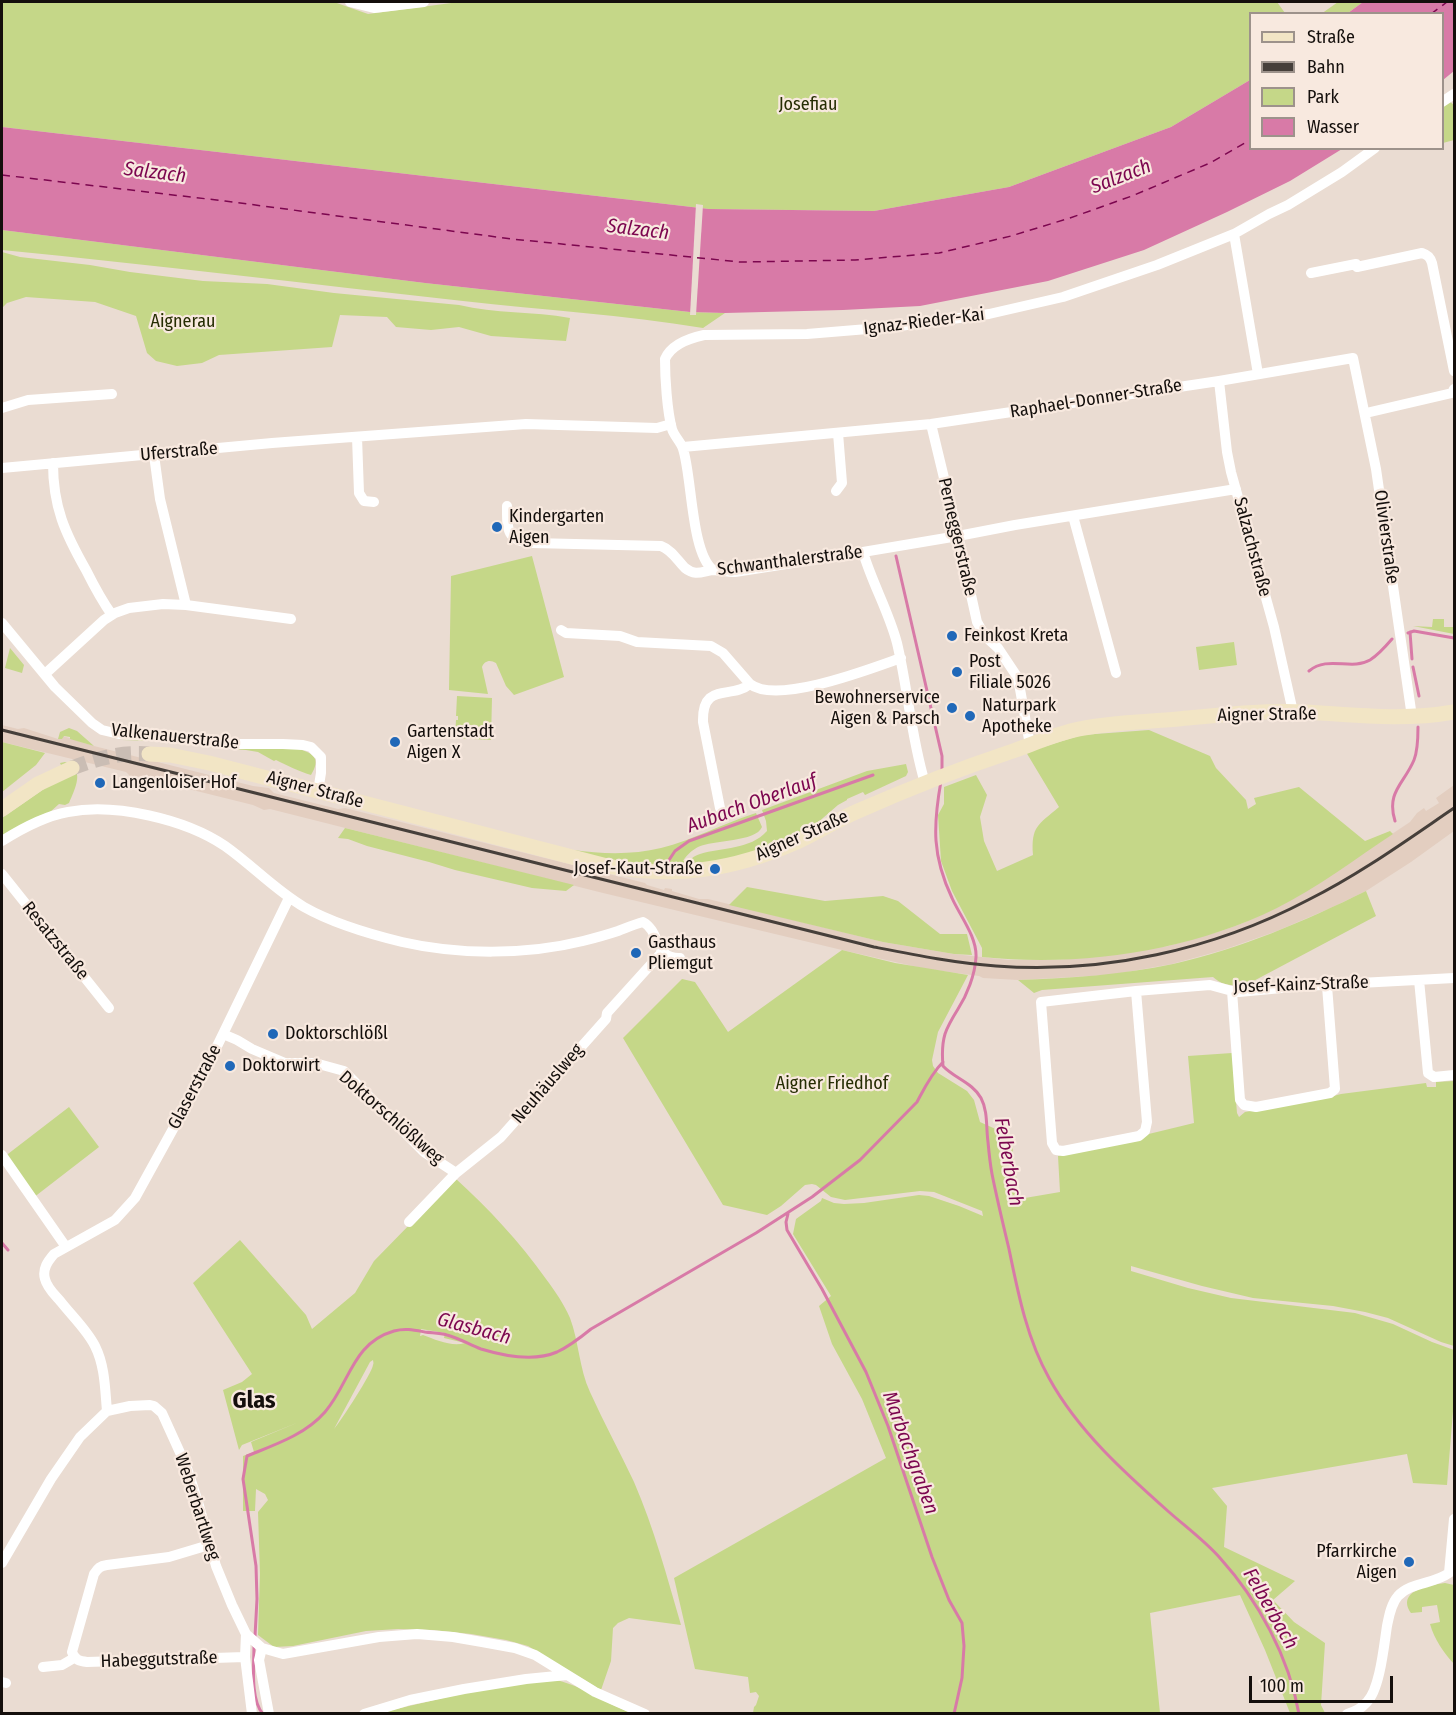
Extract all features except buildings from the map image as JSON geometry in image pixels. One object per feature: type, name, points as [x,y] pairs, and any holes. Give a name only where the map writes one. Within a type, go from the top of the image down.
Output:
[{"type":"main road","name":"Aigner Straße","points":[[149,754],[192,759],[607,866],[647,872],[696,871],[715,869],[769,854],[806,838],[855,812],[936,778],[1079,729],[1126,722],[1293,712],[1386,718],[1455,712]]},
{"type":"main road","points":[[2,809],[38,784],[72,768]]},
{"type":"street","points":[[350,2],[374,8],[424,2]]},
{"type":"street","name":"Ignaz-Rieder-Kai","points":[[713,570],[705,560],[700,548],[683,447],[671,424],[665,359],[667,353],[675,347],[694,338],[716,334],[837,332],[921,324],[989,314],[1063,297],[1157,265],[1234,234],[1306,194],[1372,150]]},
{"type":"street","points":[[1234,234],[1258,374]]},
{"type":"street","points":[[1311,273],[1356,264],[1357,267],[1422,253],[1427,255],[1432,263],[1455,371]]},
{"type":"street","name":"Raphael-Donner-Straße","points":[[683,447],[931,424],[1219,381],[1353,358]]},
{"type":"street","name":"Olivierstraße","points":[[1353,358],[1376,468],[1413,717]]},
{"type":"street","name":"Salzachstraße","points":[[1219,381],[1227,452],[1274,627],[1293,712]]},
{"type":"street","points":[[1366,413],[1452,393],[1455,389]]},
{"type":"street","points":[[2,408],[28,400],[112,394]]},
{"type":"street","name":"Uferstraße","points":[[2,468],[272,443],[526,424],[657,428],[671,424]]},
{"type":"street","name":"Perneggerstraße","points":[[931,424],[977,622],[985,636],[998,648],[1016,675],[1030,745]]},
{"type":"street","points":[[836,491],[842,483],[838,433]]},
{"type":"street","points":[[357,437],[359,493],[364,501],[374,502]]},
{"type":"street","points":[[154,455],[160,499],[186,605]]},
{"type":"street","points":[[53,463],[55,493],[64,530],[112,615]]},
{"type":"street","name":"Schwanthalerstraße","points":[[507,506],[508,530],[513,537],[526,543],[661,546],[670,550],[692,572],[702,573],[713,570],[729,572],[863,552],[1236,489]]},
{"type":"street","points":[[1073,516],[1116,673]]},
{"type":"street","points":[[863,552],[901,658],[918,760],[936,778]]},
{"type":"street","points":[[45,674],[112,615],[120,610],[137,606],[186,605],[291,619]]},
{"type":"street","name":"Valkenauerstraße","points":[[2,623],[55,687],[102,730],[110,733],[165,736],[230,744],[283,744],[311,747],[321,757],[318,791]]},
{"type":"street","points":[[561,630],[566,633],[622,636],[637,642],[711,646],[723,653],[750,684],[765,690],[806,688],[901,658]]},
{"type":"street","points":[[720,808],[704,729],[703,712],[708,700],[714,694],[742,689],[750,684]]},
{"type":"street","points":[[2,841],[42,820],[66,812],[98,810],[141,814],[190,829],[223,845],[289,898],[310,910],[334,921],[391,939],[425,946],[473,950],[536,949],[584,941],[643,922],[650,927],[663,951],[670,957],[680,958]]},
{"type":"street","name":"Resatzstraße","points":[[2,874],[109,1008]]},
{"type":"street","name":"Glaserstraße","points":[[107,1411],[102,1365],[96,1349],[77,1321],[49,1288],[44,1269],[50,1258],[115,1220],[135,1198],[193,1094],[289,898]]},
{"type":"street","name":"Neuhäuslweg","points":[[409,1222],[456,1173],[501,1137],[663,951]]},
{"type":"street","name":"Josef-Kainz-Straße","points":[[1136,991],[1147,1127],[1145,1131],[1139,1136],[1063,1151],[1056,1150],[1052,1143],[1041,1002],[1136,991],[1210,985],[1232,991],[1455,978]]},
{"type":"street","points":[[1419,980],[1428,1073],[1434,1077],[1455,1075]]},
{"type":"street","points":[[1232,991],[1240,1100],[1244,1105],[1256,1107],[1330,1093],[1335,1089],[1327,986]]},
{"type":"street","name":"Doktorschlößlweg","points":[[223,1034],[285,1063],[315,1063],[344,1071],[424,1152],[456,1173]]},
{"type":"street","points":[[2,1155],[66,1247]]},
{"type":"street","name":"Weberbartlweg","points":[[107,1411],[150,1405],[162,1413],[187,1468],[216,1566],[246,1634],[265,1649]]},
{"type":"street","points":[[2,1563],[75,1443],[107,1411]]},
{"type":"street","points":[[1347,1713],[1354,1712],[1366,1704],[1372,1696],[1377,1683],[1390,1611],[1397,1596],[1410,1588],[1449,1573],[1455,1519]]},
{"type":"street","name":"Habeggutstraße","points":[[209,1545],[169,1557],[107,1565],[98,1569],[94,1574],[72,1652],[74,1658],[87,1662],[245,1657]]},
{"type":"street","points":[[246,1634],[245,1657],[252,1713]]},
{"type":"street","points":[[269,1713],[259,1660],[265,1649],[283,1654],[386,1636],[426,1634],[515,1648],[535,1655],[604,1697],[645,1713]]},
{"type":"street","name":"Habeggutstraße","points":[[43,1667],[63,1665],[74,1658]]},
{"type":"street","points":[[364,1713],[410,1700],[465,1689],[567,1675]]},
{"type":"shaded area","points":[[2,725],[18,729],[24,728],[58,739],[62,739],[63,736],[94,746],[269,788],[274,793],[338,809],[345,808],[645,883],[664,890],[665,888],[672,889],[672,891],[699,899],[708,899],[883,942],[954,954],[1009,960],[1056,960],[1111,955],[1168,946],[1243,923],[1278,907],[1320,882],[1410,822],[1424,808],[1426,811],[1439,803],[1436,798],[1454,785],[1454,831],[1366,891],[1277,931],[1223,950],[1172,964],[1110,975],[1018,980],[983,978],[926,969],[842,950],[130,776],[126,772],[2,742]]},
{"type":"green space","name":"Josefiau","points":[[2,2],[334,2],[368,14],[459,2],[1277,2],[1284,12],[1249,12],[1249,81],[1171,127],[1009,187],[874,211],[709,209],[2,127]]},
{"type":"green space","points":[[1338,2],[1363,2],[1349,12],[1324,12]]},
{"type":"green space","points":[[1450,102],[1454,105],[1454,140],[1444,143],[1444,104]]},
{"type":"green space","points":[[2,230],[425,283],[690,312],[725,313],[703,328],[613,316],[2,250]]},
{"type":"green space","name":"Aignerau","points":[[2,252],[20,257],[203,281],[267,284],[570,318],[566,341],[491,336],[459,327],[431,330],[396,327],[387,317],[340,315],[332,347],[219,355],[202,363],[177,366],[156,361],[147,353],[136,316],[95,302],[26,297],[7,303],[2,308]]},
{"type":"green space","points":[[532,556],[564,677],[514,695],[506,686],[496,663],[488,661],[482,667],[488,694],[449,690],[451,576]]},
{"type":"green space","points":[[1433,619],[1444,619],[1444,627],[1454,627],[1454,634],[1413,626],[1432,627]]},
{"type":"green space","points":[[1234,642],[1237,665],[1199,670],[1196,647]]},
{"type":"green space","points":[[10,648],[24,665],[22,673],[5,668]]},
{"type":"green space","points":[[457,696],[492,698],[491,740],[455,738],[456,720],[458,720],[456,716]]},
{"type":"green space","points":[[69,728],[77,731],[94,746],[70,739],[70,737],[64,736],[58,739],[60,732]]},
{"type":"green space","points":[[1149,730],[1210,756],[1216,768],[1246,800],[1248,809],[1256,804],[1254,798],[1299,787],[1365,841],[1390,831],[1393,834],[1292,900],[1243,923],[1207,936],[1133,953],[1095,957],[1019,960],[982,957],[982,948],[952,891],[941,861],[938,815],[944,804],[944,787],[976,775],[987,795],[980,817],[984,841],[997,871],[1033,855],[1033,838],[1037,827],[1059,807],[1026,752],[1082,735]]},
{"type":"green space","points":[[144,739],[298,749],[308,752],[316,761],[311,775],[274,761],[258,752],[164,741],[122,740]]},
{"type":"green space","points":[[2,742],[45,753],[36,765],[2,792]]},
{"type":"green space","points":[[65,762],[75,769],[77,774],[76,785],[69,803],[59,804],[49,813],[2,836],[2,818],[44,789],[65,764],[60,763]]},
{"type":"green space","points":[[906,764],[908,772],[906,776],[865,795],[863,792],[847,799],[816,824],[777,844],[722,862],[669,867],[615,862],[573,850],[617,853],[661,848],[756,813],[762,827],[758,832],[743,838],[698,847],[683,861],[688,860],[700,854],[744,845],[760,837],[767,831],[762,810],[867,771]]},
{"type":"green space","points":[[345,828],[574,885],[566,891],[532,888],[455,870],[338,838]]},
{"type":"green space","points":[[747,887],[825,901],[883,896],[898,901],[940,934],[967,934],[972,955],[883,942],[729,905]]},
{"type":"green space","points":[[1366,891],[1376,916],[1246,985],[1228,985],[1213,977],[1042,990],[1034,993],[1018,980],[1115,973],[1154,968],[1198,958],[1272,933]]},
{"type":"green space","name":"Aigner Friedhof","points":[[842,950],[895,963],[968,975],[938,1032],[932,1060],[933,1066],[938,1073],[967,1091],[974,1100],[980,1122],[1011,1136],[1019,1199],[1060,1192],[1058,1156],[1194,1123],[1188,1056],[1232,1053],[1239,1117],[1245,1112],[1341,1094],[1426,1083],[1427,1087],[1436,1087],[1436,1082],[1454,1081],[1454,1346],[1388,1318],[1365,1312],[1333,1306],[1253,1298],[1131,1266],[1131,1271],[1231,1298],[1355,1313],[1393,1324],[1454,1350],[1454,1399],[1447,1485],[1413,1483],[1407,1454],[1212,1488],[1227,1506],[1224,1547],[1295,1581],[1273,1600],[1294,1622],[1325,1643],[1321,1705],[1325,1713],[1290,1713],[1240,1595],[1150,1613],[1160,1713],[753,1713],[759,1696],[756,1692],[750,1693],[748,1677],[695,1669],[674,1578],[886,1458],[862,1399],[832,1344],[819,1306],[831,1296],[793,1234],[796,1219],[822,1198],[844,1204],[919,1195],[929,1196],[983,1216],[982,1211],[934,1192],[920,1191],[845,1200],[831,1197],[812,1184],[805,1185],[767,1215],[723,1205],[623,1038],[682,979],[695,982],[728,1032]]},
{"type":"green space","points":[[69,1107],[99,1147],[33,1198],[4,1157]]},
{"type":"green space","points":[[455,1178],[492,1214],[536,1265],[565,1308],[573,1327],[586,1383],[634,1482],[648,1517],[681,1625],[629,1618],[618,1623],[613,1628],[611,1661],[601,1690],[528,1646],[471,1634],[398,1629],[366,1631],[293,1646],[274,1647],[258,1635],[260,1574],[258,1512],[268,1500],[265,1494],[256,1489],[255,1511],[243,1511],[243,1456],[254,1452],[251,1442],[299,1422],[242,1445],[239,1450],[223,1390],[242,1382],[252,1374],[193,1283],[240,1240],[306,1315],[312,1329],[355,1293],[374,1261]],"holes":[[[421,1329],[445,1333],[444,1338],[465,1343],[449,1344],[420,1336]],[[373,1360],[367,1377],[334,1429],[370,1362]]]},
{"type":"green space","points":[[1445,1583],[1454,1585],[1454,1664],[1440,1646],[1430,1624],[1440,1622],[1437,1605],[1422,1607],[1422,1612],[1411,1613],[1407,1605],[1411,1594],[1416,1590]]},
{"type":"green space","points":[[551,1679],[582,1689],[632,1713],[375,1714],[490,1687]]},
{"type":"water","points":[[1363,2],[1454,2],[1454,71],[1444,79],[1444,12],[1349,12]]},
{"type":"water","name":"Salzach","points":[[1249,81],[1249,150],[1340,150],[1290,181],[1144,250],[1048,281],[920,306],[843,310],[690,312],[425,283],[2,230],[2,127],[709,209],[874,211],[1009,187],[1171,127]]},
{"type":"pier","points":[[696,204],[703,205],[696,315],[690,315]]},
{"type":"waterway","name":"Felberbach","points":[[896,556],[942,756],[942,772]]},
{"type":"waterway","points":[[1408,633],[1414,631],[1454,638]]},
{"type":"waterway","points":[[1410,632],[1412,659]]},
{"type":"waterway","points":[[1309,671],[1324,664],[1363,663],[1376,656],[1392,639]]},
{"type":"waterway","points":[[1413,667],[1419,696]]},
{"type":"waterway","points":[[1395,821],[1394,795],[1414,760],[1418,727]]},
{"type":"waterway","name":"Aubach Oberlauf","points":[[665,866],[675,851],[689,841],[873,775]]},
{"type":"waterway","name":"Felberbach","points":[[941,781],[936,827],[938,854],[945,883],[976,949],[974,971],[967,991],[945,1034],[942,1050],[943,1066],[973,1088],[983,1103],[994,1183],[1020,1299],[1035,1348],[1049,1378],[1088,1433],[1136,1482],[1202,1540],[1234,1574],[1247,1592],[1280,1651],[1288,1671],[1299,1714]]},
{"type":"waterway","name":"Glasbach","points":[[255,1636],[256,1566],[243,1479],[247,1456],[289,1438],[317,1420],[333,1401],[360,1354],[369,1345],[380,1337],[406,1329],[447,1335],[481,1349],[509,1356],[539,1357],[557,1352],[591,1329],[756,1233],[812,1197],[860,1160],[917,1102],[931,1077],[943,1062]]},
{"type":"waterway","name":"Marbachgraben","points":[[788,1214],[787,1230],[822,1289],[866,1372],[888,1426],[932,1557],[949,1600],[962,1623],[964,1646],[962,1678],[954,1714]]},
{"type":"waterway","points":[[2,1243],[8,1250]]},
{"type":"waterway","name":"Glasbach","points":[[254,1646],[254,1691],[263,1714]]},
{"type":"ferry route","points":[[1434,12],[1447,2]]},
{"type":"ferry route","points":[[2,175],[225,201],[512,239],[740,262],[855,260],[939,253],[1011,236],[1132,196],[1210,163],[1249,141]]},
{"type":"tunnel","points":[[72,768],[110,756],[149,754]]},
{"type":"railway","points":[[2,730],[874,947],[950,961],[996,966],[1036,968],[1117,962],[1156,955],[1234,933],[1272,918],[1327,890],[1383,856],[1454,808]]},
{"type":"place","name":"Kindergarten Aigen","points":[[497,527]]},
{"type":"place","name":"Feinkost Kreta","points":[[952,636]]},
{"type":"place","name":"Post Filiale 5026","points":[[957,672]]},
{"type":"place","name":"Bewohnerservice Aigen & Parsch","points":[[952,708]]},
{"type":"place","name":"Naturpark Apotheke","points":[[970,716]]},
{"type":"place","name":"Gartenstadt Aigen X","points":[[395,742]]},
{"type":"place","name":"Langenloiser Hof","points":[[100,783]]},
{"type":"place","name":"Josef-Kaut-Straße","points":[[715,869]]},
{"type":"place","name":"Gasthaus Pliemgut","points":[[636,953]]},
{"type":"place","name":"Doktorschlößl","points":[[273,1034]]},
{"type":"place","name":"Doktorwirt","points":[[230,1066]]},
{"type":"place","name":"Pfarrkirche Aigen","points":[[1409,1562]]},
{"type":"district","name":"Glas","points":[[254,1401]]}]
